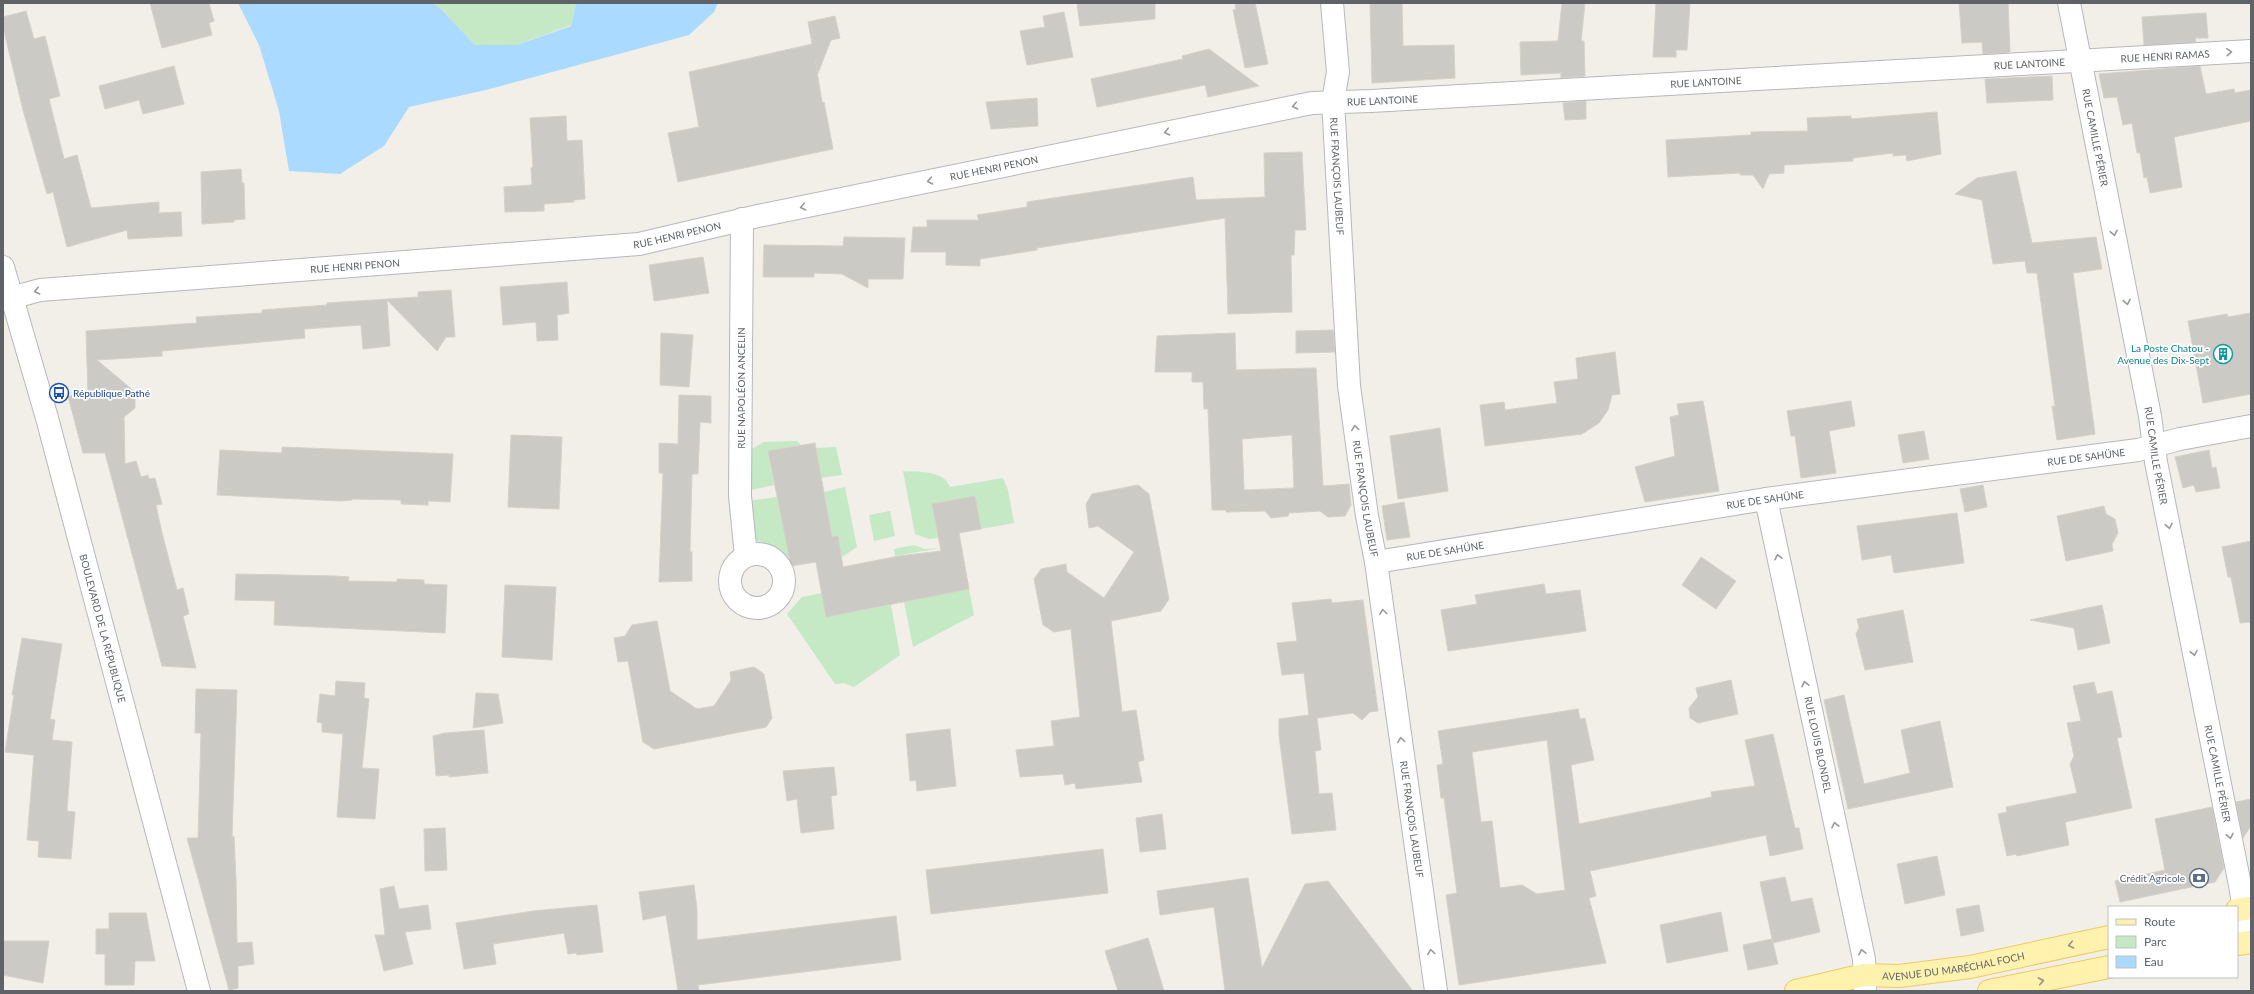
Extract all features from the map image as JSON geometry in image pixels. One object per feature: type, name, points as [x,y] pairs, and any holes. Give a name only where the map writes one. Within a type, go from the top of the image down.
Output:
[{"type":"main road","name":"AVENUE DU MARÉCHAL FOCH","points":[[1796,991],[1864,983],[1899,976],[1970,967],[2108,937]]},
{"type":"main road","points":[[1989,991],[2108,968]]},
{"type":"street","name":"RUE FRANÇOIS LAUBEUF","points":[[1332,3],[1338,72],[1333,101],[1349,386],[1367,516],[1376,562],[1436,991]]},
{"type":"street","name":"RUE CAMILLE PÉRIER","points":[[2069,3],[2079,61],[2155,446],[2156,462],[2244,909]]},
{"type":"street","name":"RUE HENRI RAMAS","points":[[2079,61],[2251,51]]},
{"type":"street","name":"RUE LANTOINE","points":[[1333,101],[1371,101],[2079,61]]},
{"type":"street","name":"RUE HENRI PENON","points":[[11,298],[40,290],[639,244],[742,220],[1312,102],[1333,101]]},
{"type":"street","name":"RUE NAPOLÉON ANCELIN","points":[[742,220],[740,496],[746,556]]},
{"type":"street","name":"BOULEVARD DE LA RÉPUBLIQUE","points":[[3,267],[47,418],[199,991]]},
{"type":"street","name":"RUE DE SAHÜNE","points":[[1376,562],[1766,500],[2138,450],[2251,426]]},
{"type":"street","name":"RUE LOUIS BLONDEL","points":[[1766,500],[1864,959],[1864,983]]},
{"type":"street","points":[[2244,909],[2247,946]]},
{"type":"green space","points":[[433,3],[576,3],[571,25],[517,45],[475,45],[442,10]]},
{"type":"green space","points":[[797,441],[801,445],[768,451],[774,485],[751,490],[752,449],[764,442]]},
{"type":"green space","points":[[836,447],[842,475],[821,478],[816,448]]},
{"type":"green space","points":[[903,471],[930,473],[942,477],[947,481],[950,487],[1003,478],[1008,490],[1014,523],[981,529],[975,496],[932,504],[938,538],[929,539],[915,534]]},
{"type":"green space","points":[[845,487],[857,547],[842,557],[838,537],[832,537],[824,492]]},
{"type":"green space","points":[[777,497],[791,566],[773,546],[757,541],[753,534],[749,501]]},
{"type":"green space","points":[[890,511],[895,536],[874,541],[869,515]]},
{"type":"green space","points":[[914,545],[924,549],[940,548],[895,556],[894,549]]},
{"type":"green space","points":[[969,589],[974,615],[913,647],[904,602]]},
{"type":"green space","points":[[822,593],[826,617],[891,605],[900,655],[854,687],[844,683],[835,684],[787,614],[802,597]]},
{"type":"water","points":[[238,3],[433,3],[442,10],[475,45],[517,45],[571,26],[576,3],[718,3],[714,12],[689,35],[486,90],[409,107],[384,146],[340,174],[289,171],[279,111],[259,45]]},
{"type":"building","points":[[150,3],[209,3],[214,21],[209,23],[212,35],[162,48]]},
{"type":"building","points":[[1077,3],[1155,3],[1155,19],[1080,26]]},
{"type":"building","points":[[1235,3],[1255,3],[1268,64],[1245,68],[1233,10],[1236,9]]},
{"type":"building","points":[[1370,3],[1402,3],[1403,46],[1454,45],[1455,78],[1372,83]]},
{"type":"building","points":[[1562,3],[1585,3],[1581,41],[1584,41],[1585,76],[1561,78],[1561,73],[1521,75],[1520,42],[1558,41]]},
{"type":"building","points":[[1656,3],[1690,3],[1687,50],[1676,50],[1676,57],[1653,57]]},
{"type":"building","points":[[1959,3],[2008,3],[2010,52],[1983,54],[1982,42],[1962,43]]},
{"type":"building","points":[[26,11],[34,39],[45,36],[60,96],[49,99],[64,159],[77,155],[91,208],[159,202],[159,213],[181,212],[182,236],[128,239],[127,230],[67,247],[53,192],[47,194],[23,110],[3,27],[3,17]]},
{"type":"building","points":[[1064,12],[1073,57],[1027,65],[1020,31],[1045,27],[1043,16]]},
{"type":"building","points":[[2206,13],[2208,38],[2195,38],[2196,42],[2144,45],[2142,17]]},
{"type":"building","points":[[835,16],[840,38],[831,40],[818,73],[815,59],[822,102],[824,102],[833,149],[678,182],[668,133],[699,127],[689,72],[812,44],[808,22]]},
{"type":"building","points":[[1209,49],[1259,86],[1208,97],[1205,85],[1097,107],[1091,79],[1183,59],[1182,56]]},
{"type":"building","points":[[174,66],[184,104],[143,114],[139,100],[105,109],[99,86]]},
{"type":"building","points":[[2200,66],[2206,94],[2234,89],[2235,93],[2251,90],[2251,121],[2174,137],[2182,187],[2150,193],[2147,177],[2144,178],[2140,153],[2137,153],[2132,123],[2123,125],[2117,97],[2104,98],[2099,74]]},
{"type":"building","points":[[2052,76],[2053,100],[1987,103],[1985,79]]},
{"type":"building","points":[[1037,98],[1038,126],[991,129],[986,102]]},
{"type":"building","points":[[1586,101],[1586,119],[1565,120],[1563,103]]},
{"type":"building","points":[[1937,112],[1941,154],[1907,161],[1906,155],[1893,156],[1893,153],[1853,158],[1853,161],[1784,165],[1784,173],[1769,174],[1763,189],[1753,175],[1740,175],[1740,173],[1668,177],[1666,140],[1751,135],[1751,132],[1808,131],[1807,118],[1851,116],[1851,119]]},
{"type":"building","points":[[566,116],[567,141],[582,140],[585,199],[574,200],[574,202],[544,204],[544,211],[505,212],[504,187],[532,185],[531,168],[533,167],[530,118]]},
{"type":"building","points":[[1302,152],[1306,230],[1295,230],[1294,255],[1291,255],[1292,312],[1228,314],[1225,218],[1037,248],[1037,250],[980,259],[980,266],[946,265],[946,252],[911,252],[913,227],[927,227],[927,220],[979,220],[977,215],[1027,207],[1027,202],[1193,177],[1196,200],[1265,197],[1264,153]]},
{"type":"building","points":[[241,169],[242,183],[244,183],[245,219],[234,220],[234,222],[202,224],[201,172]]},
{"type":"building","points":[[2016,171],[2032,243],[2096,237],[2102,269],[2073,273],[2095,434],[2057,440],[2052,406],[2055,406],[2037,273],[2027,273],[2025,261],[1993,264],[1982,200],[1955,194],[1977,178]]},
{"type":"building","points":[[844,237],[905,238],[903,279],[868,279],[868,288],[842,274],[814,273],[814,277],[763,277],[764,245],[843,246]]},
{"type":"building","points":[[703,257],[709,293],[654,301],[649,265]]},
{"type":"building","points":[[567,282],[569,313],[557,315],[558,340],[537,341],[536,322],[503,325],[500,287]]},
{"type":"building","points":[[451,290],[455,337],[446,337],[437,351],[387,300],[390,346],[363,349],[361,325],[304,329],[305,338],[162,351],[162,356],[97,360],[135,392],[135,408],[124,417],[125,464],[136,461],[141,477],[148,475],[149,479],[155,478],[162,504],[156,505],[162,533],[177,590],[183,588],[189,614],[183,616],[196,668],[162,666],[105,453],[83,453],[68,396],[88,395],[86,331],[197,323],[196,317],[262,313],[262,310],[327,305],[327,303],[418,297],[418,292]]},
{"type":"building","name":"La Poste Chatou - Avenue des Dix-Sept","points":[[2251,313],[2251,394],[2203,403],[2188,321],[2227,314],[2228,317]]},
{"type":"building","points":[[1333,330],[1335,352],[1296,353],[1296,331]]},
{"type":"building","points":[[661,333],[693,335],[689,387],[660,385]]},
{"type":"building","points":[[1235,333],[1236,370],[1316,368],[1323,486],[1349,484],[1351,505],[1345,516],[1328,517],[1320,511],[1289,513],[1288,516],[1271,518],[1265,511],[1226,512],[1226,510],[1212,510],[1208,409],[1204,409],[1203,382],[1192,382],[1192,372],[1155,372],[1157,336]],"holes":[[[1292,435],[1294,488],[1244,490],[1242,439]]]},
{"type":"building","points":[[1615,352],[1620,394],[1612,395],[1608,410],[1599,423],[1582,434],[1485,446],[1480,405],[1504,402],[1505,410],[1557,403],[1554,382],[1578,379],[1576,358]]},
{"type":"building","points":[[679,395],[711,396],[711,423],[700,422],[698,474],[692,474],[690,552],[692,552],[692,581],[659,582],[663,473],[659,473],[659,443],[678,444]]},
{"type":"building","points":[[1703,401],[1719,491],[1645,502],[1635,467],[1675,456],[1670,417],[1679,415],[1677,404]]},
{"type":"building","points":[[1851,401],[1855,426],[1829,431],[1836,473],[1801,478],[1795,436],[1791,436],[1787,411]]},
{"type":"building","points":[[1440,428],[1448,491],[1398,499],[1390,436]]},
{"type":"building","points":[[1924,431],[1929,459],[1903,463],[1898,435]]},
{"type":"building","points":[[511,435],[562,437],[559,509],[508,507]]},
{"type":"building","points":[[815,443],[832,537],[838,536],[843,567],[899,556],[941,551],[932,504],[975,496],[981,529],[959,533],[969,589],[826,617],[816,562],[791,566],[768,451]]},
{"type":"building","points":[[282,447],[453,454],[450,502],[428,501],[428,505],[401,504],[401,500],[352,499],[340,501],[217,495],[220,450],[282,453]]},
{"type":"building","points":[[2209,450],[2212,468],[2216,467],[2220,488],[2196,492],[2194,485],[2183,488],[2175,457]]},
{"type":"building","points":[[1138,485],[1149,494],[1169,599],[1161,611],[1111,621],[1122,712],[1136,710],[1144,760],[1138,762],[1142,782],[1076,789],[1075,783],[1065,785],[1063,774],[1020,777],[1016,750],[1054,746],[1051,721],[1080,717],[1071,629],[1054,632],[1043,625],[1034,579],[1041,569],[1066,564],[1067,572],[1104,598],[1134,552],[1098,526],[1089,528],[1086,504],[1092,494]]},
{"type":"building","points":[[1983,485],[1987,507],[1965,512],[1960,489]]},
{"type":"building","points":[[1404,502],[1410,537],[1387,540],[1382,506]]},
{"type":"building","points":[[2104,506],[2106,514],[2115,519],[2118,533],[2112,544],[2113,551],[2066,561],[2057,516]]},
{"type":"building","points":[[1957,513],[1964,563],[1894,573],[1891,555],[1862,560],[1857,526]]},
{"type":"building","points":[[2251,541],[2251,622],[2240,623],[2231,577],[2228,577],[2222,547]]},
{"type":"building","points":[[1701,557],[1736,581],[1716,609],[1682,585]]},
{"type":"building","points":[[236,574],[336,576],[349,577],[348,581],[397,582],[397,579],[424,580],[424,584],[447,585],[445,633],[274,625],[275,601],[235,600]]},
{"type":"building","points":[[1544,584],[1546,594],[1580,590],[1586,631],[1448,651],[1441,610],[1477,604],[1475,595]]},
{"type":"building","points":[[505,585],[556,587],[552,660],[502,657]]},
{"type":"building","points":[[1331,599],[1332,603],[1363,600],[1378,711],[1370,712],[1362,720],[1353,713],[1317,718],[1321,750],[1315,751],[1319,794],[1332,793],[1336,830],[1292,834],[1279,736],[1279,719],[1309,715],[1304,673],[1282,675],[1277,643],[1297,641],[1292,603]]},
{"type":"building","points":[[2102,605],[2110,643],[2078,650],[2074,628],[2030,620]]},
{"type":"building","points":[[1903,610],[1913,662],[1865,670],[1856,634],[1859,628],[1857,619]]},
{"type":"building","points":[[657,621],[670,691],[697,709],[714,706],[731,680],[730,672],[754,667],[764,674],[772,718],[766,727],[654,749],[643,742],[628,661],[618,662],[614,638],[625,636],[632,625]]},
{"type":"building","points":[[22,638],[62,644],[50,719],[55,720],[52,740],[72,742],[67,811],[75,812],[71,859],[38,857],[39,841],[27,840],[34,755],[5,752],[14,695],[12,695]]},
{"type":"building","points":[[1731,680],[1738,714],[1698,723],[1690,718],[1689,708],[1698,697],[1696,688]]},
{"type":"building","points":[[336,681],[365,683],[364,698],[369,699],[362,768],[379,769],[375,819],[337,817],[343,734],[322,732],[322,723],[317,722],[320,694],[335,696]]},
{"type":"building","points":[[2094,682],[2097,694],[2112,691],[2122,737],[2117,738],[2132,808],[2065,822],[2069,845],[2017,856],[2016,854],[2007,856],[1998,814],[2007,812],[2006,807],[2077,793],[2070,764],[2074,756],[2067,723],[2081,721],[2073,686]]},
{"type":"building","points":[[196,689],[237,690],[232,837],[234,836],[237,943],[252,942],[254,964],[238,966],[238,988],[229,990],[187,838],[198,838],[201,733],[195,733]]},
{"type":"building","points":[[476,693],[498,694],[503,723],[473,728]]},
{"type":"building","points":[[1844,695],[1864,784],[1910,773],[1901,730],[1940,721],[1953,787],[1848,809],[1824,700]]},
{"type":"building","points":[[1578,709],[1580,719],[1585,718],[1594,760],[1571,765],[1579,824],[1712,797],[1711,792],[1755,786],[1745,740],[1773,734],[1795,828],[1799,828],[1803,849],[1770,856],[1766,835],[1590,871],[1596,896],[1589,898],[1606,963],[1459,985],[1446,895],[1457,893],[1444,798],[1441,798],[1437,765],[1443,764],[1438,731]],"holes":[[[1547,740],[1565,890],[1537,894],[1522,885],[1500,888],[1492,821],[1481,822],[1472,752]]]},
{"type":"building","points":[[950,729],[956,786],[917,791],[916,780],[910,781],[906,734]]},
{"type":"building","points":[[484,730],[488,773],[449,777],[449,775],[436,776],[433,736],[445,733]]},
{"type":"building","points":[[834,767],[837,795],[831,796],[834,829],[801,833],[797,799],[787,801],[783,771]]},
{"type":"building","points":[[2251,799],[2251,826],[2243,838],[2236,802]]},
{"type":"building","points":[[2212,807],[2224,868],[2215,882],[2120,902],[2115,881],[2165,870],[2155,819]]},
{"type":"building","points":[[1162,814],[1166,849],[1140,852],[1136,818]]},
{"type":"building","points":[[445,828],[447,870],[425,871],[424,829]]},
{"type":"building","points":[[1103,849],[1108,893],[931,914],[926,870]]},
{"type":"building","points":[[1937,856],[1945,895],[1905,904],[1897,864]]},
{"type":"building","points":[[1785,877],[1791,902],[1812,898],[1820,932],[1773,943],[1760,882]]},
{"type":"building","points":[[1248,878],[1262,968],[1305,884],[1328,881],[1413,991],[1225,991],[1214,907],[1160,915],[1157,891]]},
{"type":"building","points":[[694,885],[697,909],[697,940],[896,916],[901,960],[698,985],[699,991],[678,991],[666,915],[643,920],[639,892]]},
{"type":"building","points":[[394,886],[399,909],[428,905],[431,929],[405,932],[413,964],[384,971],[375,935],[385,935],[380,889]]},
{"type":"building","points":[[597,905],[603,952],[577,955],[576,953],[568,954],[564,933],[493,944],[496,964],[464,969],[456,923],[533,911]]},
{"type":"building","points":[[1979,905],[1984,931],[1961,936],[1956,909]]},
{"type":"building","points":[[1721,912],[1728,951],[1667,963],[1660,925]]},
{"type":"building","points":[[109,913],[146,913],[155,961],[135,961],[134,985],[105,985],[105,954],[96,954],[96,929],[109,929]]},
{"type":"building","points":[[1148,938],[1164,991],[1118,991],[1105,951]]},
{"type":"building","points":[[1772,939],[1778,964],[1748,970],[1743,945]]},
{"type":"building","points":[[3,941],[49,941],[43,983],[3,975]]},
{"type":"place","name":"La Poste Chatou - Avenue des Dix-Sept","points":[[2223,354]]},
{"type":"place","name":"République Pathé","points":[[59,393]]},
{"type":"place","name":"Crédit Agricole","points":[[2199,878]]}]
